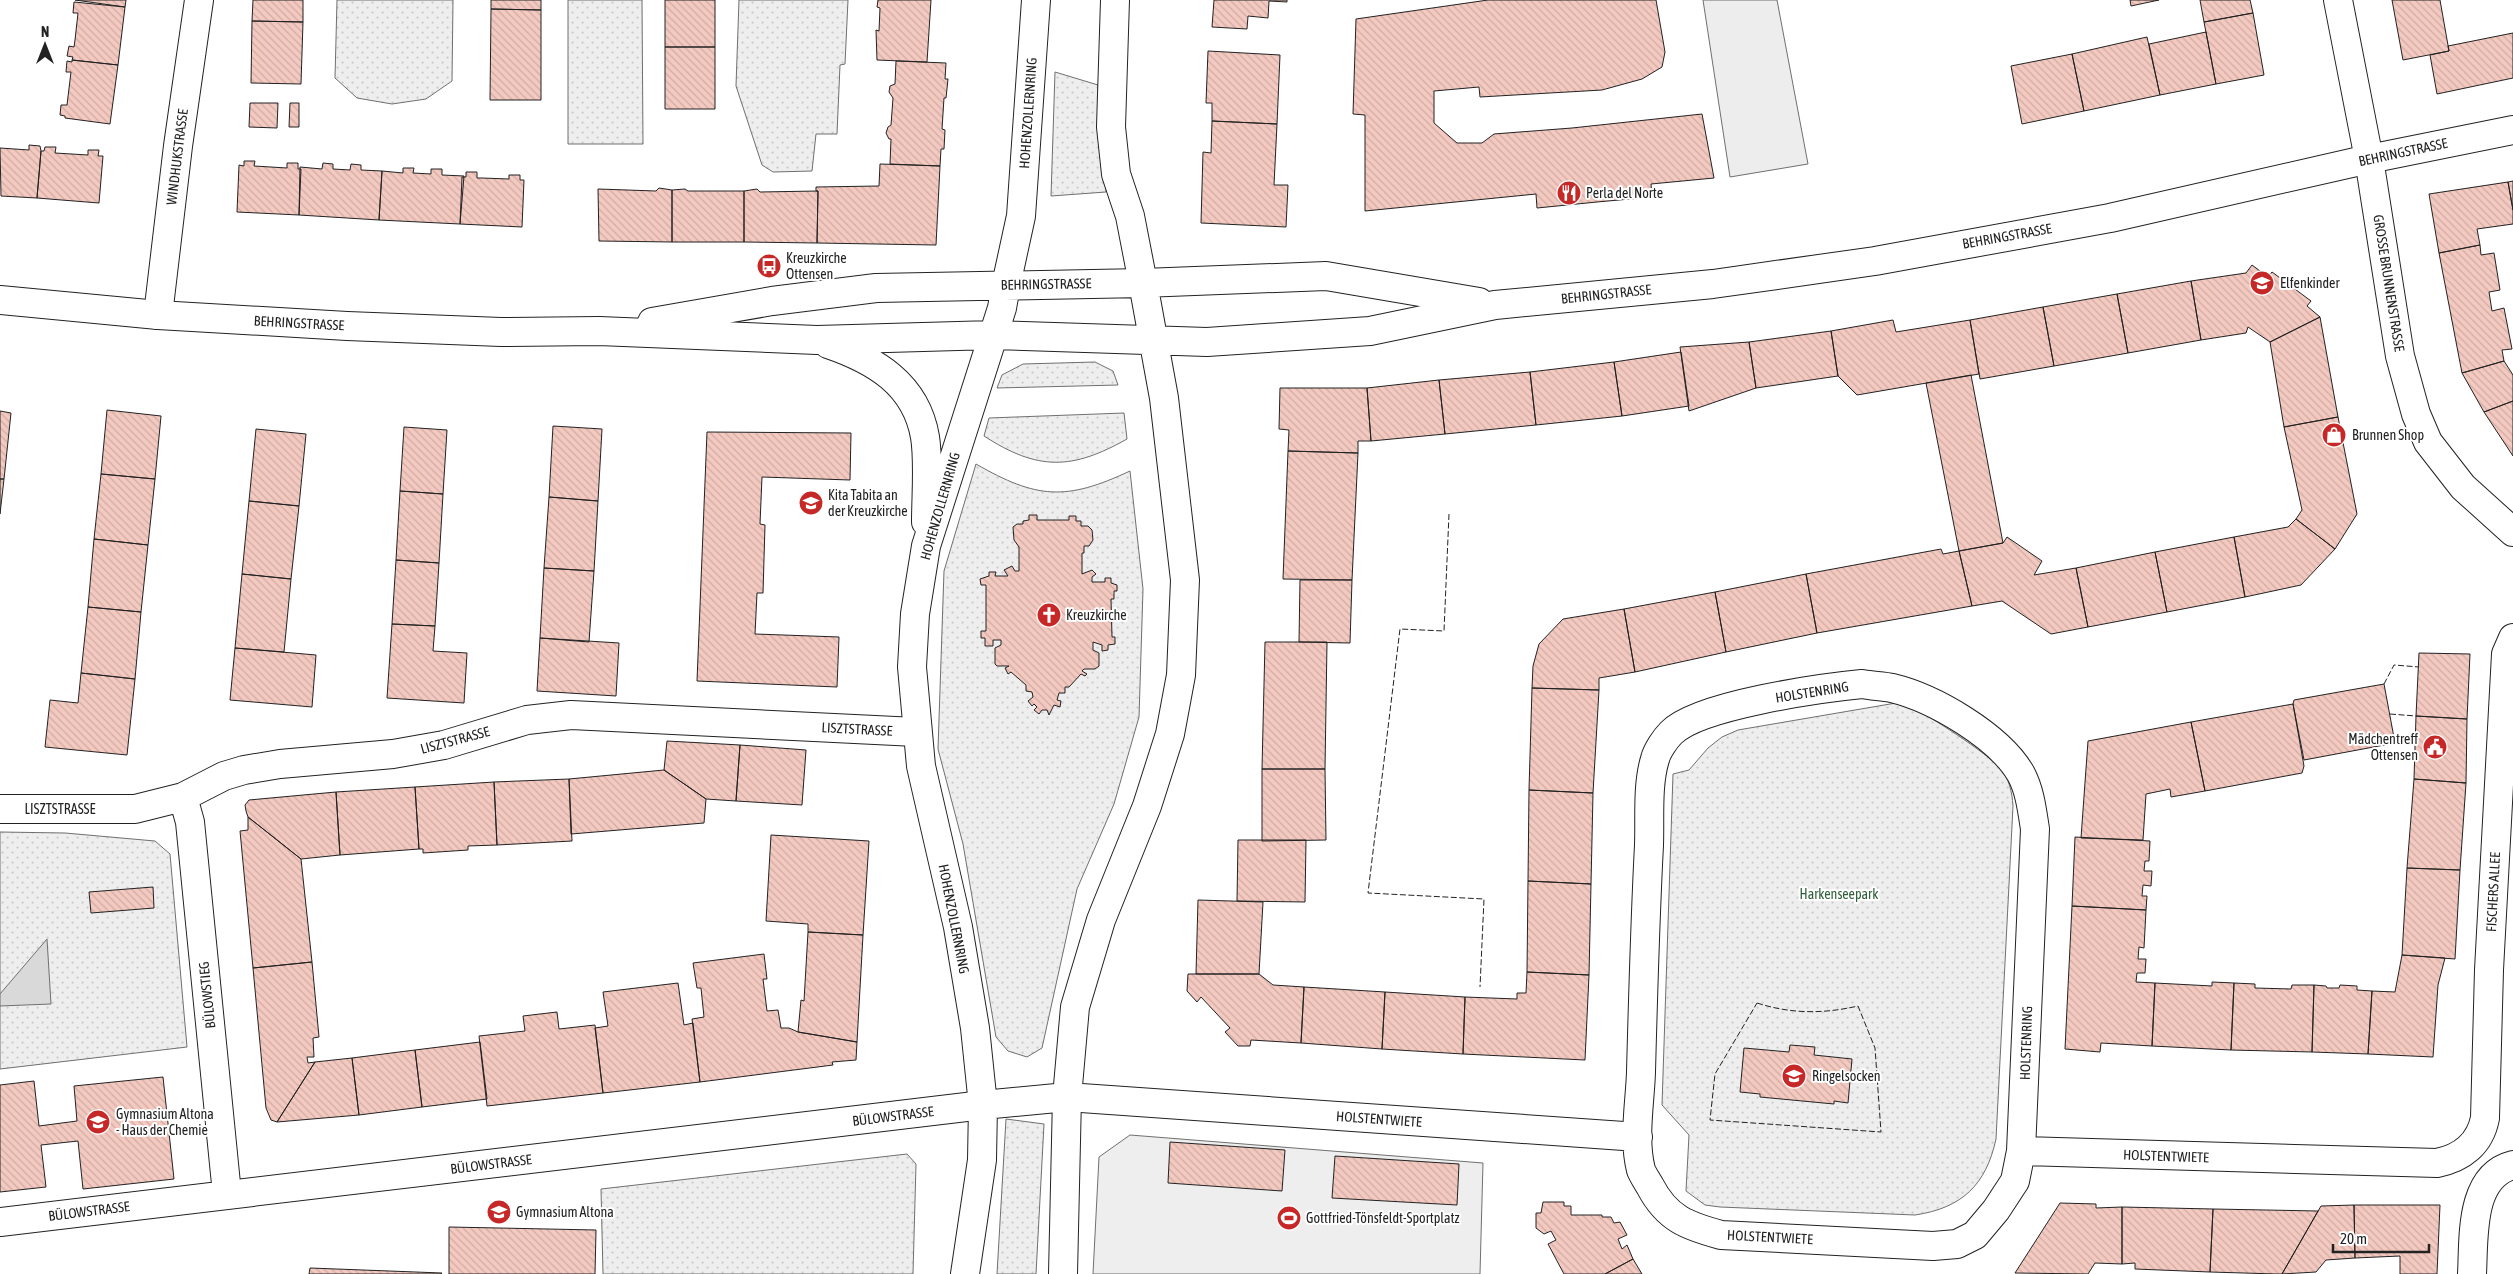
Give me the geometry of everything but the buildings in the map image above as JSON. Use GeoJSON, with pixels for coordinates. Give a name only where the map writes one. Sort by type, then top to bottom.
{"type":"FeatureCollection","features":[{"type":"Feature","properties":{"kind":"street","name":"WINDHUKSTRASSE"},"geometry":{"type":"LineString","coordinates":[[158,315],[178,146],[199,0]]}},
{"type":"Feature","properties":{"kind":"street","name":"HOHENZOLLERNRING"},"geometry":{"type":"LineString","coordinates":[[965,1274],[982,1160],[983,1105],[975,1028],[958,927],[920,766],[912,667],[915,614],[926,546],[993,335],[1021,216],[1036,0]]}},
{"type":"Feature","properties":{"kind":"street"},"geometry":{"type":"LineString","coordinates":[[1063,1274],[1067,1097],[1075,1008],[1096,935],[1118,875],[1147,806],[1170,734],[1181,675],[1184,580],[1171,452],[1154,340],[1130,216],[1116,174],[1111,127],[1115,0]]}},
{"type":"Feature","properties":{"kind":"street","name":"GROSSE BRUNNENSTRASSE"},"geometry":{"type":"LineString","coordinates":[[2338,0],[2369,159],[2400,356],[2422,429],[2463,487],[2513,532]]}},
{"type":"Feature","properties":{"kind":"street","name":"BEHRINGSTRASSE"},"geometry":{"type":"LineString","coordinates":[[0,300],[158,315],[376,327],[501,332],[599,332],[817,340],[993,335],[1207,342],[1370,331],[1495,305],[1712,284],[1833,268],[2110,218],[2369,159],[2513,130]]}},
{"type":"Feature","properties":{"kind":"street","name":"BEHRINGSTRASSE"},"geometry":{"type":"LineString","coordinates":[[599,332],[772,301],[876,288],[1143,283],[1326,276],[1495,305]]}},
{"type":"Feature","properties":{"kind":"street"},"geometry":{"type":"LineString","coordinates":[[817,340],[877,364],[902,387],[917,409],[925,438],[926,546]]}},
{"type":"Feature","properties":{"kind":"street","name":"FISCHERS ALLEE"},"geometry":{"type":"LineString","coordinates":[[2473,1144],[2483,1127],[2485,1118],[2489,970],[2506,654],[2513,638]]}},
{"type":"Feature","properties":{"kind":"street","name":"HOLSTENRING"},"geometry":{"type":"LineString","coordinates":[[1638,1138],[1651,786],[1655,758],[1670,734],[1686,720],[1772,698],[1862,684],[1891,688],[1917,696],[1960,719],[1999,748],[2020,773],[2031,797],[2035,829],[2021,1152]]}},
{"type":"Feature","properties":{"kind":"street","name":"LISZTSTRASSE"},"geometry":{"type":"LineString","coordinates":[[0,809],[135,809],[183,797],[224,776],[244,770],[280,764],[393,754],[444,745],[527,720],[571,715],[916,732]]}},
{"type":"Feature","properties":{"kind":"street","name":"BÜLOWSTIEG"},"geometry":{"type":"LineString","coordinates":[[183,797],[190,822],[227,1194]]}},
{"type":"Feature","properties":{"kind":"street"},"geometry":{"type":"LineString","coordinates":[[983,1105],[1067,1097]]}},
{"type":"Feature","properties":{"kind":"street","name":"HOLSTENTWIETE"},"geometry":{"type":"LineString","coordinates":[[1067,1097],[1638,1138],[1641,1170],[1656,1199],[1675,1219],[1698,1229],[1722,1235],[1933,1246],[1957,1244],[1975,1235],[1996,1210],[2015,1181],[2021,1152],[2437,1163],[2454,1160],[2473,1144]]}},
{"type":"Feature","properties":{"kind":"street","name":"BÜLOWSTRASSE"},"geometry":{"type":"LineString","coordinates":[[0,1222],[983,1105]]}},
{"type":"Feature","properties":{"kind":"street"},"geometry":{"type":"LineString","coordinates":[[2472,1274],[2479,1200],[2492,1179],[2506,1168]]}},
{"type":"Feature","properties":{"kind":"green space"},"geometry":{"type":"Polygon","coordinates":[[[337,0],[453,0],[452,81],[426,99],[392,104],[357,98],[335,78],[337,0]]]}},
{"type":"Feature","properties":{"kind":"green space"},"geometry":{"type":"Polygon","coordinates":[[[568,0],[642,0],[643,144],[568,144],[568,0]]]}},
{"type":"Feature","properties":{"kind":"green space"},"geometry":{"type":"Polygon","coordinates":[[[739,0],[848,0],[845,64],[840,65],[837,134],[816,134],[812,171],[773,172],[762,165],[736,86],[739,0]]]}},
{"type":"Feature","properties":{"kind":"green space"},"geometry":{"type":"Polygon","coordinates":[[[1055,72],[1098,85],[1106,192],[1051,196],[1055,72]]]}},
{"type":"Feature","properties":{"kind":"green space"},"geometry":{"type":"Polygon","coordinates":[[[1095,362],[1113,371],[1118,385],[997,388],[1002,375],[1023,364],[1095,362]]]}},
{"type":"Feature","properties":{"kind":"green space"},"geometry":{"type":"Polygon","coordinates":[[[1124,413],[1127,439],[1089,457],[1072,461],[1038,461],[1021,456],[984,436],[989,418],[1124,413]]]}},
{"type":"Feature","properties":{"kind":"green space"},"geometry":{"type":"Polygon","coordinates":[[[976,464],[1017,484],[1035,490],[1052,492],[1088,487],[1108,481],[1130,471],[1143,589],[1139,717],[1114,804],[1077,889],[1042,1048],[1027,1057],[1008,1051],[996,1037],[963,844],[938,749],[944,571],[976,464]]]}},
{"type":"Feature","properties":{"kind":"green space","name":"Harkenseepark"},"geometry":{"type":"Polygon","coordinates":[[[1896,703],[1919,711],[1983,753],[1999,767],[2008,780],[2011,790],[2013,806],[1996,1139],[1992,1155],[1978,1181],[1959,1200],[1932,1212],[1915,1215],[1705,1205],[1686,1191],[1689,1135],[1662,1105],[1673,774],[1689,770],[1708,748],[1722,737],[1738,730],[1896,703]]]}},
{"type":"Feature","properties":{"kind":"green space"},"geometry":{"type":"Polygon","coordinates":[[[0,832],[65,833],[155,841],[170,854],[187,1047],[0,1069],[0,832]]]}},
{"type":"Feature","properties":{"kind":"green space"},"geometry":{"type":"Polygon","coordinates":[[[1006,1119],[1044,1124],[1036,1274],[997,1274],[1006,1119]]]}},
{"type":"Feature","properties":{"kind":"green space","name":"Gottfried-Tönsfeldt-Sportplatz"},"geometry":{"type":"Polygon","coordinates":[[[1130,1135],[1483,1163],[1480,1274],[1093,1274],[1099,1157],[1130,1135]]]}},
{"type":"Feature","properties":{"kind":"green space"},"geometry":{"type":"Polygon","coordinates":[[[907,1154],[916,1164],[913,1274],[603,1274],[601,1189],[907,1154]]]}},
{"type":"Feature","properties":{"kind":"shaded area"},"geometry":{"type":"Polygon","coordinates":[[[1703,0],[1777,0],[1808,164],[1730,177],[1703,0]]]}},
{"type":"Feature","properties":{"kind":"shaded area"},"geometry":{"type":"Polygon","coordinates":[[[47,939],[51,1004],[0,1006],[0,994],[47,939]]]}},
{"type":"Feature","properties":{"kind":"fence"},"geometry":{"type":"LineString","coordinates":[[1449,514],[1444,631],[1400,629],[1368,893],[1484,899],[1480,987]]}},
{"type":"Feature","properties":{"kind":"fence"},"geometry":{"type":"LineString","coordinates":[[2384,684],[2394,665],[2419,667]]}},
{"type":"Feature","properties":{"kind":"fence"},"geometry":{"type":"LineString","coordinates":[[2390,714],[2416,716]]}},
{"type":"Feature","properties":{"kind":"fence"},"geometry":{"type":"LineString","coordinates":[[1757,1003],[1770,1007],[1807,1012],[1858,1006],[1875,1048],[1881,1132],[1710,1120],[1715,1074],[1757,1003]]}},
{"type":"Feature","properties":{"kind":"place","name":"Perla del Norte"},"geometry":{"type":"Point","coordinates":[1569,193]}},
{"type":"Feature","properties":{"kind":"place","name":"Kreuzkirche Ottensen"},"geometry":{"type":"Point","coordinates":[769,266]}},
{"type":"Feature","properties":{"kind":"place","name":"Elfenkinder"},"geometry":{"type":"Point","coordinates":[2262,283]}},
{"type":"Feature","properties":{"kind":"place","name":"Brunnen Shop"},"geometry":{"type":"Point","coordinates":[2334,435]}},
{"type":"Feature","properties":{"kind":"place","name":"Kita Tabita an der Kreuzkirche"},"geometry":{"type":"Point","coordinates":[811,503]}},
{"type":"Feature","properties":{"kind":"place","name":"Kreuzkirche"},"geometry":{"type":"Point","coordinates":[1049,615]}},
{"type":"Feature","properties":{"kind":"place","name":"Mädchentreff Ottensen"},"geometry":{"type":"Point","coordinates":[2435,747]}},
{"type":"Feature","properties":{"kind":"place","name":"Ringelsocken"},"geometry":{"type":"Point","coordinates":[1794,1076]}},
{"type":"Feature","properties":{"kind":"place","name":"Gymnasium Altona - Haus der Chemie"},"geometry":{"type":"Point","coordinates":[98,1122]}},
{"type":"Feature","properties":{"kind":"place","name":"Gymnasium Altona"},"geometry":{"type":"Point","coordinates":[499,1212]}},
{"type":"Feature","properties":{"kind":"place","name":"Gottfried-Tönsfeldt-Sportplatz"},"geometry":{"type":"Point","coordinates":[1289,1218]}}]}
